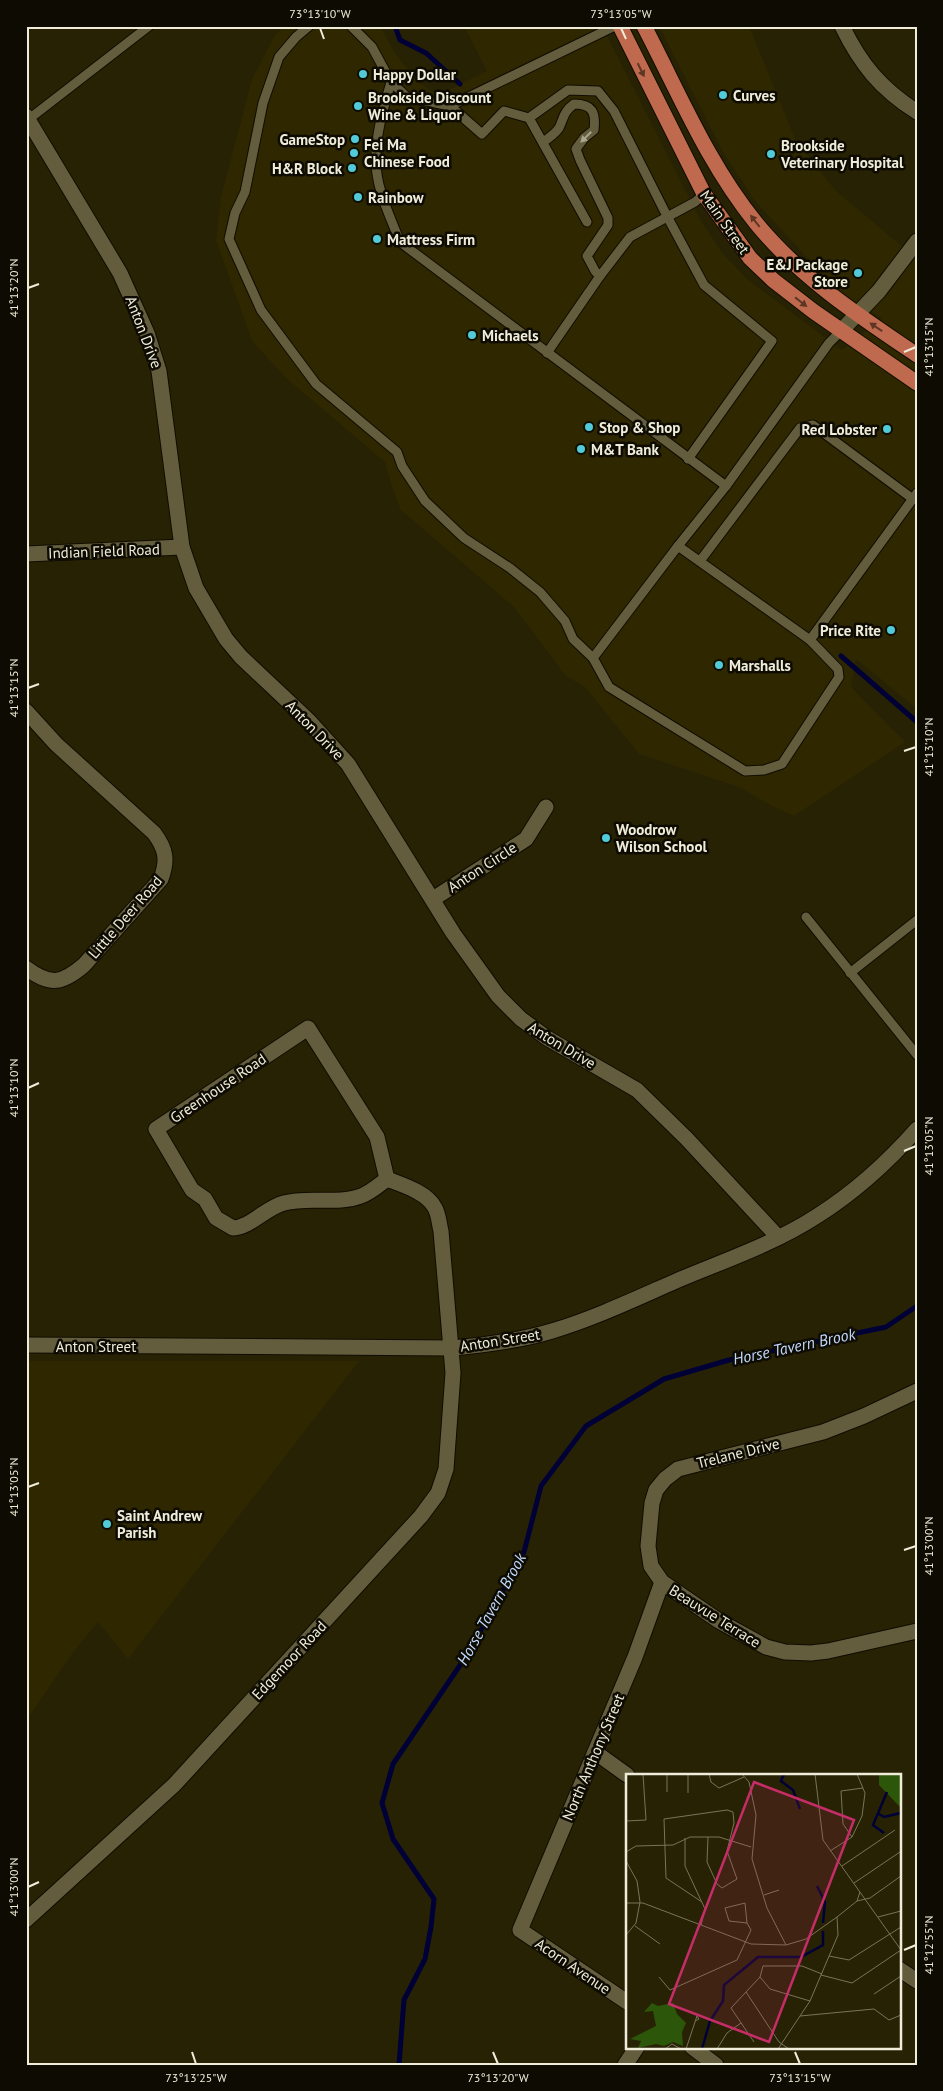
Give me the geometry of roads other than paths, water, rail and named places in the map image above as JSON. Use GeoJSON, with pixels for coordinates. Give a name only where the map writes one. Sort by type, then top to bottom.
{"type":"FeatureCollection","features":[{"type":"Feature","properties":{"kind":"main road","name":"Main Street"},"geometry":{"type":"LineString","coordinates":[[620,26],[704,194],[750,258],[773,280],[917,383]]}},
{"type":"Feature","properties":{"kind":"main road","name":"Main Street"},"geometry":{"type":"LineString","coordinates":[[644,26],[703,143],[723,177],[756,224],[784,254],[815,282],[857,315],[917,355]]}},
{"type":"Feature","properties":{"kind":"main road"},"geometry":{"type":"LineString","coordinates":[[704,194],[723,177]]}},
{"type":"Feature","properties":{"kind":"street"},"geometry":{"type":"LineString","coordinates":[[842,26],[868,71],[879,84],[917,112]]}},
{"type":"Feature","properties":{"kind":"street","name":"Anton Drive"},"geometry":{"type":"LineString","coordinates":[[28,118],[120,273],[150,342],[159,370],[182,547],[196,588],[226,639],[242,657],[309,721],[348,764],[474,965],[498,996],[521,1019],[548,1038],[637,1090],[687,1139],[778,1237]]}},
{"type":"Feature","properties":{"kind":"street"},"geometry":{"type":"LineString","coordinates":[[841,330],[880,292],[917,241]]}},
{"type":"Feature","properties":{"kind":"street","name":"Indian Field Road"},"geometry":{"type":"LineString","coordinates":[[26,554],[182,547]]}},
{"type":"Feature","properties":{"kind":"street","name":"Little Deer Road"},"geometry":{"type":"LineString","coordinates":[[26,711],[56,744],[154,833],[162,844],[166,855],[166,867],[161,879],[84,965],[70,977],[56,982],[26,968]]}},
{"type":"Feature","properties":{"kind":"street","name":"Anton Circle"},"geometry":{"type":"LineString","coordinates":[[432,899],[526,839],[546,808]]}},
{"type":"Feature","properties":{"kind":"street","name":"Greenhouse Road"},"geometry":{"type":"LineString","coordinates":[[308,1028],[377,1137],[386,1179],[362,1196],[350,1199],[296,1200],[283,1203],[262,1213],[248,1224],[233,1228],[216,1218],[205,1199],[192,1190],[156,1129],[308,1028]]}},
{"type":"Feature","properties":{"kind":"street","name":"Anton Street"},"geometry":{"type":"LineString","coordinates":[[26,1345],[452,1348],[488,1345],[520,1339],[585,1320],[778,1237],[816,1218],[847,1196],[887,1162],[917,1129]]}},
{"type":"Feature","properties":{"kind":"street"},"geometry":{"type":"LineString","coordinates":[[386,1179],[428,1199],[436,1209],[441,1231],[447,1321],[452,1348]]}},
{"type":"Feature","properties":{"kind":"street","name":"Edgemoor Road"},"geometry":{"type":"LineString","coordinates":[[26,1920],[174,1785],[421,1516],[438,1493],[446,1469],[453,1373],[452,1348]]}},
{"type":"Feature","properties":{"kind":"street","name":"Trelane Drive"},"geometry":{"type":"LineString","coordinates":[[662,1582],[652,1566],[648,1546],[652,1503],[656,1490],[671,1474],[678,1469],[694,1464],[823,1432],[864,1416],[917,1391]]}},
{"type":"Feature","properties":{"kind":"street","name":"Beauvue Terrace"},"geometry":{"type":"LineString","coordinates":[[662,1582],[739,1633],[766,1647],[785,1652],[812,1653],[917,1631]]}},
{"type":"Feature","properties":{"kind":"street","name":"North Anthony Street"},"geometry":{"type":"LineString","coordinates":[[520,1930],[635,1657],[662,1582]]}},
{"type":"Feature","properties":{"kind":"street"},"geometry":{"type":"LineString","coordinates":[[595,1752],[626,1774]]}},
{"type":"Feature","properties":{"kind":"street","name":"Acorn Avenue"},"geometry":{"type":"LineString","coordinates":[[520,1930],[626,2001]]}},
{"type":"Feature","properties":{"kind":"street"},"geometry":{"type":"LineString","coordinates":[[900,1970],[917,1981]]}},
{"type":"Feature","properties":{"kind":"street"},"geometry":{"type":"LineString","coordinates":[[625,2065],[636,2048]]}},
{"type":"Feature","properties":{"kind":"street"},"geometry":{"type":"LineString","coordinates":[[693,2048],[716,2065]]}},
{"type":"Feature","properties":{"kind":"lane"},"geometry":{"type":"LineString","coordinates":[[28,118],[149,26]]}},
{"type":"Feature","properties":{"kind":"lane"},"geometry":{"type":"LineString","coordinates":[[309,26],[296,37],[279,57],[263,103],[245,192],[235,213],[230,239],[261,310],[316,384],[361,424],[397,452],[402,466],[425,501],[464,538],[510,568],[540,592],[564,622],[573,639],[593,658],[609,686],[745,771],[764,770],[782,764],[839,677],[838,668],[810,640],[678,546]]}},
{"type":"Feature","properties":{"kind":"lane"},"geometry":{"type":"LineString","coordinates":[[351,26],[372,47],[390,82],[408,97],[450,106],[482,134],[504,111],[529,118],[587,222]]}},
{"type":"Feature","properties":{"kind":"lane"},"geometry":{"type":"LineString","coordinates":[[450,106],[615,26]]}},
{"type":"Feature","properties":{"kind":"lane"},"geometry":{"type":"LineString","coordinates":[[390,82],[380,123],[376,158],[382,195],[400,242],[547,354],[726,486]]}},
{"type":"Feature","properties":{"kind":"lane"},"geometry":{"type":"LineString","coordinates":[[529,118],[568,90],[598,91],[617,117],[704,285],[772,341],[688,459]]}},
{"type":"Feature","properties":{"kind":"lane"},"geometry":{"type":"LineString","coordinates":[[543,142],[559,128],[562,116],[574,104],[584,104],[592,109],[595,118],[594,130],[584,138],[576,149],[608,218],[608,225],[587,256],[600,276]]}},
{"type":"Feature","properties":{"kind":"lane"},"geometry":{"type":"LineString","coordinates":[[547,354],[600,276],[630,238],[695,202],[704,194]]}},
{"type":"Feature","properties":{"kind":"lane"},"geometry":{"type":"LineString","coordinates":[[593,658],[726,486],[828,343],[841,330]]}},
{"type":"Feature","properties":{"kind":"lane"},"geometry":{"type":"LineString","coordinates":[[700,562],[800,428],[813,425],[915,496],[810,640]]}},
{"type":"Feature","properties":{"kind":"lane"},"geometry":{"type":"LineString","coordinates":[[806,917],[917,1055]]}},
{"type":"Feature","properties":{"kind":"lane"},"geometry":{"type":"LineString","coordinates":[[850,973],[917,920]]}},
{"type":"Feature","properties":{"kind":"waterway","name":"Horse Tavern Brook"},"geometry":{"type":"LineString","coordinates":[[395,26],[400,40],[426,53],[460,84]]}},
{"type":"Feature","properties":{"kind":"waterway","name":"Horse Tavern Brook"},"geometry":{"type":"LineString","coordinates":[[841,656],[917,722]]}},
{"type":"Feature","properties":{"kind":"waterway","name":"Horse Tavern Brook"},"geometry":{"type":"LineString","coordinates":[[399,2065],[404,2000],[425,1959],[434,1899],[393,1839],[382,1803],[393,1764],[469,1652],[524,1552],[541,1486],[586,1426],[664,1379],[729,1360],[886,1327],[917,1306]]}},
{"type":"Feature","properties":{"kind":"place","name":"Happy Dollar"},"geometry":{"type":"Point","coordinates":[363,74]}},
{"type":"Feature","properties":{"kind":"place","name":"Curves"},"geometry":{"type":"Point","coordinates":[723,95]}},
{"type":"Feature","properties":{"kind":"place","name":"Brookside Discount Wine & Liquor"},"geometry":{"type":"Point","coordinates":[358,106]}},
{"type":"Feature","properties":{"kind":"place","name":"GameStop"},"geometry":{"type":"Point","coordinates":[355,139]}},
{"type":"Feature","properties":{"kind":"place","name":"Fei Ma Chinese Food"},"geometry":{"type":"Point","coordinates":[354,153]}},
{"type":"Feature","properties":{"kind":"place","name":"Brookside Veterinary Hospital"},"geometry":{"type":"Point","coordinates":[771,154]}},
{"type":"Feature","properties":{"kind":"place","name":"H&R Block"},"geometry":{"type":"Point","coordinates":[352,168]}},
{"type":"Feature","properties":{"kind":"place","name":"Rainbow"},"geometry":{"type":"Point","coordinates":[358,197]}},
{"type":"Feature","properties":{"kind":"place","name":"Mattress Firm"},"geometry":{"type":"Point","coordinates":[377,239]}},
{"type":"Feature","properties":{"kind":"place","name":"E&J Package Store"},"geometry":{"type":"Point","coordinates":[858,273]}},
{"type":"Feature","properties":{"kind":"place","name":"Michaels"},"geometry":{"type":"Point","coordinates":[472,335]}},
{"type":"Feature","properties":{"kind":"place","name":"Stop & Shop"},"geometry":{"type":"Point","coordinates":[589,427]}},
{"type":"Feature","properties":{"kind":"place","name":"Red Lobster"},"geometry":{"type":"Point","coordinates":[887,429]}},
{"type":"Feature","properties":{"kind":"place","name":"M&T Bank"},"geometry":{"type":"Point","coordinates":[581,449]}},
{"type":"Feature","properties":{"kind":"place","name":"Price Rite"},"geometry":{"type":"Point","coordinates":[891,630]}},
{"type":"Feature","properties":{"kind":"place","name":"Marshalls"},"geometry":{"type":"Point","coordinates":[719,665]}},
{"type":"Feature","properties":{"kind":"place","name":"Woodrow Wilson School"},"geometry":{"type":"Point","coordinates":[606,838]}},
{"type":"Feature","properties":{"kind":"place","name":"Saint Andrew Parish"},"geometry":{"type":"Point","coordinates":[107,1524]}}]}
